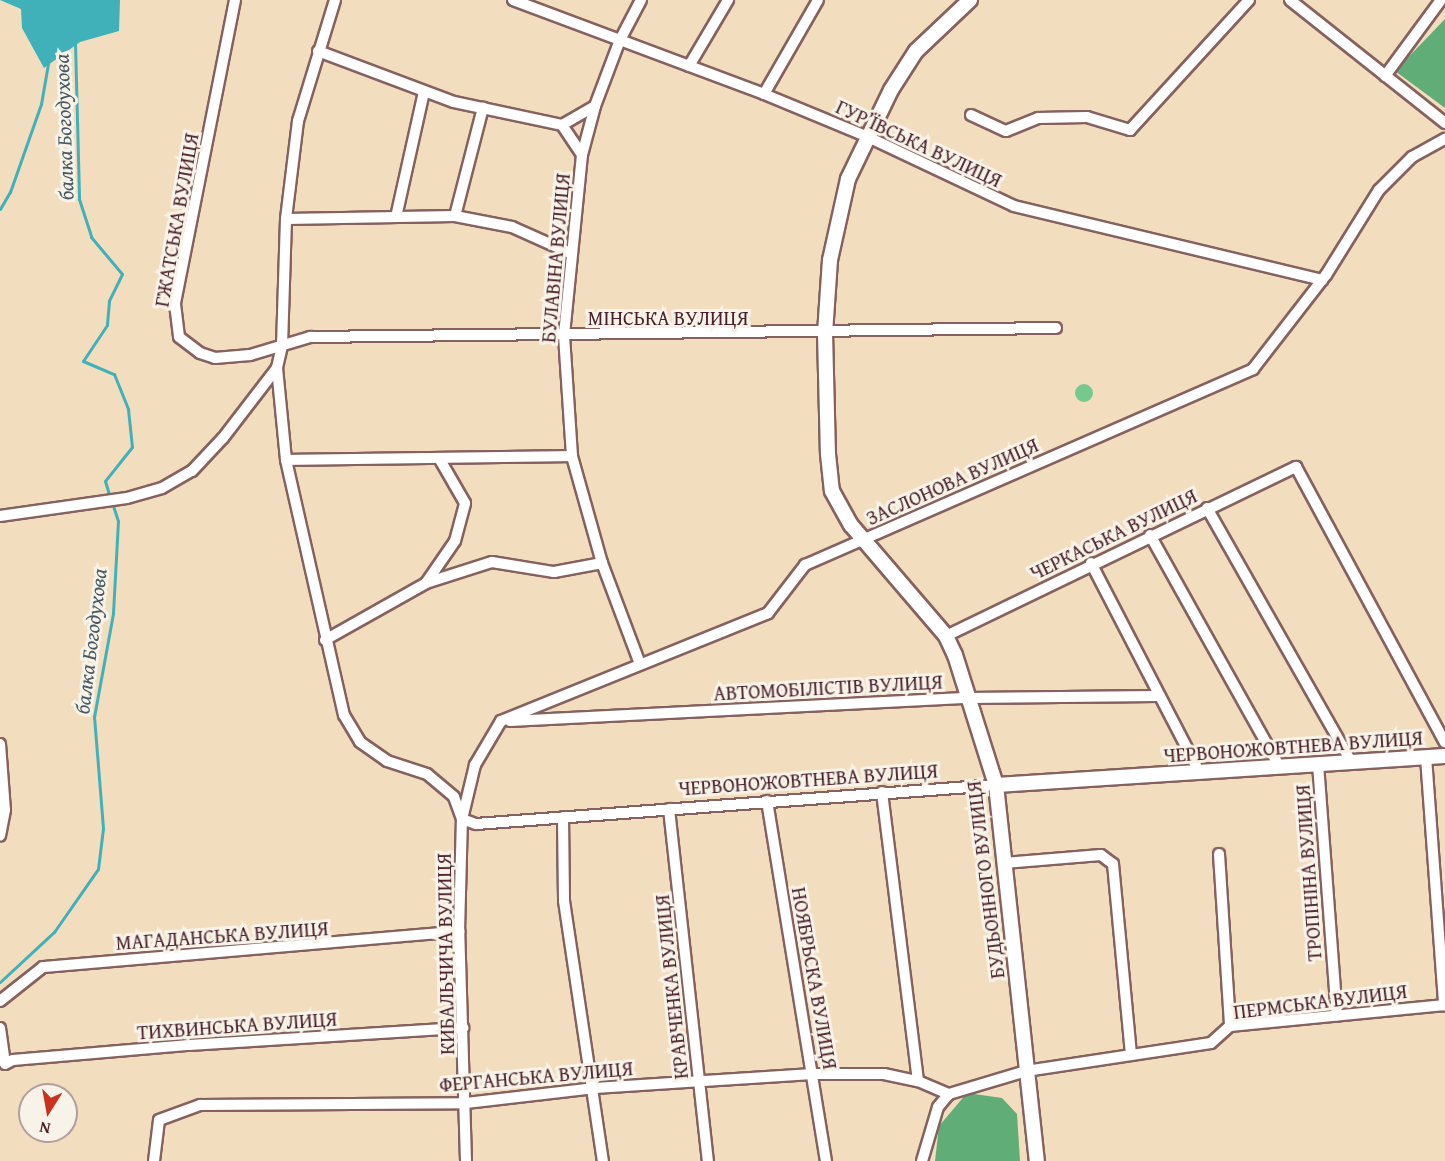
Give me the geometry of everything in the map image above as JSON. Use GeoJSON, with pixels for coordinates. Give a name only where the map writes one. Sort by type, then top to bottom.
{"type":"FeatureCollection","features":[{"type":"Feature","properties":{"kind":"main road","name":"БУДЬОННОГО ВУЛИЦЯ"},"geometry":{"type":"LineString","coordinates":[[970,0],[916,51],[868,137],[848,179],[837,217],[825,333],[832,491],[864,541],[946,636],[996,785],[1037,1161]]}},
{"type":"Feature","properties":{"kind":"main road","name":"ЧЕРВОНОЖОВТНЕВА ВУЛИЦЯ"},"geometry":{"type":"LineString","coordinates":[[996,785],[1445,756]]}},
{"type":"Feature","properties":{"kind":"street","name":"ГЖАТСЬКА ВУЛИЦЯ"},"geometry":{"type":"LineString","coordinates":[[235,0],[175,304],[176,326],[179,338],[188,347],[215,358],[271,351],[282,346]]}},
{"type":"Feature","properties":{"kind":"street"},"geometry":{"type":"LineString","coordinates":[[335,0],[298,121],[285,219],[282,346],[277,368],[286,460],[325,640],[344,714],[360,742],[387,761],[427,774],[454,796],[462,819]]}},
{"type":"Feature","properties":{"kind":"street","name":"ГУР’ЇВСЬКА ВУЛИЦЯ"},"geometry":{"type":"LineString","coordinates":[[513,0],[764,94],[868,137],[951,180],[1014,206],[1322,280]]}},
{"type":"Feature","properties":{"kind":"street","name":"БУЛАВІНА ВУЛИЦЯ"},"geometry":{"type":"LineString","coordinates":[[639,664],[602,563],[572,456],[564,335],[570,253],[582,155],[595,106],[620,40],[640,0]]}},
{"type":"Feature","properties":{"kind":"street"},"geometry":{"type":"LineString","coordinates":[[689,66],[728,0]]}},
{"type":"Feature","properties":{"kind":"street"},"geometry":{"type":"LineString","coordinates":[[764,94],[818,0]]}},
{"type":"Feature","properties":{"kind":"street"},"geometry":{"type":"LineString","coordinates":[[971,115],[1006,131],[1038,118],[1087,117],[1130,130],[1249,0]]}},
{"type":"Feature","properties":{"kind":"street"},"geometry":{"type":"LineString","coordinates":[[1290,0],[1445,123]]}},
{"type":"Feature","properties":{"kind":"street"},"geometry":{"type":"LineString","coordinates":[[1385,76],[1441,0]]}},
{"type":"Feature","properties":{"kind":"street"},"geometry":{"type":"LineString","coordinates":[[318,51],[424,92],[483,108],[562,125],[595,106]]}},
{"type":"Feature","properties":{"kind":"street"},"geometry":{"type":"LineString","coordinates":[[396,217],[424,92]]}},
{"type":"Feature","properties":{"kind":"street"},"geometry":{"type":"LineString","coordinates":[[455,216],[483,108]]}},
{"type":"Feature","properties":{"kind":"street"},"geometry":{"type":"LineString","coordinates":[[562,125],[582,155]]}},
{"type":"Feature","properties":{"kind":"street","name":"ЗАСЛОНОВА ВУЛИЦЯ"},"geometry":{"type":"LineString","coordinates":[[501,721],[768,613],[806,565],[1253,369],[1322,280],[1379,190],[1412,157],[1445,139]]}},
{"type":"Feature","properties":{"kind":"street"},"geometry":{"type":"LineString","coordinates":[[285,219],[455,216],[512,227],[570,253]]}},
{"type":"Feature","properties":{"kind":"street","name":"МІНСЬКА ВУЛИЦЯ"},"geometry":{"type":"LineString","coordinates":[[282,346],[310,337],[825,333],[1056,328]]}},
{"type":"Feature","properties":{"kind":"street"},"geometry":{"type":"LineString","coordinates":[[0,516],[127,498],[162,488],[192,471],[223,438],[277,368]]}},
{"type":"Feature","properties":{"kind":"street"},"geometry":{"type":"LineString","coordinates":[[286,460],[572,456]]}},
{"type":"Feature","properties":{"kind":"street"},"geometry":{"type":"LineString","coordinates":[[426,584],[455,541],[465,503],[439,458]]}},
{"type":"Feature","properties":{"kind":"street","name":"ЧЕРКАСЬКА ВУЛИЦЯ"},"geometry":{"type":"LineString","coordinates":[[946,636],[1091,563],[1296,467],[1445,742]]}},
{"type":"Feature","properties":{"kind":"street"},"geometry":{"type":"LineString","coordinates":[[1207,508],[1351,762]]}},
{"type":"Feature","properties":{"kind":"street"},"geometry":{"type":"LineString","coordinates":[[1150,535],[1280,766]]}},
{"type":"Feature","properties":{"kind":"street"},"geometry":{"type":"LineString","coordinates":[[325,640],[426,584],[492,562],[554,572],[602,563]]}},
{"type":"Feature","properties":{"kind":"street"},"geometry":{"type":"LineString","coordinates":[[1091,563],[1157,696],[1199,771]]}},
{"type":"Feature","properties":{"kind":"street","name":"АВТОМОБІЛІСТІВ ВУЛИЦЯ"},"geometry":{"type":"LineString","coordinates":[[501,721],[968,698],[1157,696]]}},
{"type":"Feature","properties":{"kind":"street"},"geometry":{"type":"LineString","coordinates":[[462,819],[475,765],[501,721]]}},
{"type":"Feature","properties":{"kind":"street"},"geometry":{"type":"LineString","coordinates":[[0,744],[2,810],[0,836]]}},
{"type":"Feature","properties":{"kind":"street"},"geometry":{"type":"LineString","coordinates":[[1426,758],[1444,1005]]}},
{"type":"Feature","properties":{"kind":"street","name":"ТРОПІНІНА ВУЛИЦЯ"},"geometry":{"type":"LineString","coordinates":[[1318,764],[1337,1015]]}},
{"type":"Feature","properties":{"kind":"street","name":"ЧЕРВОНОЖОВТНЕВА ВУЛИЦЯ"},"geometry":{"type":"LineString","coordinates":[[462,819],[476,824],[996,785]]}},
{"type":"Feature","properties":{"kind":"street"},"geometry":{"type":"LineString","coordinates":[[882,792],[918,1081]]}},
{"type":"Feature","properties":{"kind":"street","name":"НОЯБРЬСКА ВУЛИЦЯ"},"geometry":{"type":"LineString","coordinates":[[767,801],[826,1161]]}},
{"type":"Feature","properties":{"kind":"street","name":"КРАВЧЕНКА ВУЛИЦЯ"},"geometry":{"type":"LineString","coordinates":[[669,809],[708,1161]]}},
{"type":"Feature","properties":{"kind":"street"},"geometry":{"type":"LineString","coordinates":[[563,817],[564,901],[595,1088],[603,1161]]}},
{"type":"Feature","properties":{"kind":"street","name":"КИБАЛЬЧИЧА ВУЛИЦЯ"},"geometry":{"type":"LineString","coordinates":[[462,819],[459,931],[466,1161]]}},
{"type":"Feature","properties":{"kind":"street"},"geometry":{"type":"LineString","coordinates":[[1004,862],[1101,855],[1113,864],[1131,1053]]}},
{"type":"Feature","properties":{"kind":"street"},"geometry":{"type":"LineString","coordinates":[[1219,855],[1230,1026]]}},
{"type":"Feature","properties":{"kind":"street","name":"МАГАДАНСЬКА ВУЛИЦЯ"},"geometry":{"type":"LineString","coordinates":[[0,1001],[43,967],[459,931]]}},
{"type":"Feature","properties":{"kind":"street","name":"ПЕРМСЬКА ВУЛИЦЯ"},"geometry":{"type":"LineString","coordinates":[[1026,1071],[1131,1053],[1211,1043],[1230,1026],[1444,1005]]}},
{"type":"Feature","properties":{"kind":"street","name":"ТИХВИНСЬКА ВУЛИЦЯ"},"geometry":{"type":"LineString","coordinates":[[0,1028],[5,1064],[13,1060],[463,1028]]}},
{"type":"Feature","properties":{"kind":"street"},"geometry":{"type":"LineString","coordinates":[[922,1161],[938,1107],[949,1094],[1026,1071]]}},
{"type":"Feature","properties":{"kind":"street","name":"ФЕРГАНСЬКА ВУЛИЦЯ"},"geometry":{"type":"LineString","coordinates":[[154,1161],[159,1120],[200,1105],[466,1102],[595,1088],[813,1074],[884,1074],[918,1081],[949,1094]]}},
{"type":"Feature","properties":{"kind":"green space"},"geometry":{"type":"Polygon","coordinates":[[[1445,19],[1445,108],[1395,71],[1445,19]]]}},
{"type":"Feature","properties":{"kind":"green space"},"geometry":{"type":"Polygon","coordinates":[[[1084,384],[1090,387],[1093,393],[1090,399],[1084,402],[1078,399],[1075,393],[1078,387],[1084,384]]]}},
{"type":"Feature","properties":{"kind":"green space"},"geometry":{"type":"Polygon","coordinates":[[[967,1093],[1002,1098],[1017,1114],[1020,1161],[935,1161],[939,1126],[967,1093]]]}},
{"type":"Feature","properties":{"kind":"water"},"geometry":{"type":"Polygon","coordinates":[[[0,0],[120,0],[119,31],[80,42],[44,68],[22,28],[21,9],[0,0]]]}},
{"type":"Feature","properties":{"kind":"waterway","name":"балка Богодухова"},"geometry":{"type":"LineString","coordinates":[[75,43],[79,199],[91,237],[122,274],[109,301],[107,325],[83,361],[114,374],[128,409],[132,447],[105,481],[110,497]]}},
{"type":"Feature","properties":{"kind":"waterway"},"geometry":{"type":"LineString","coordinates":[[0,209],[10,192],[41,104],[48,64]]}},
{"type":"Feature","properties":{"kind":"waterway","name":"балка Богодухова"},"geometry":{"type":"LineString","coordinates":[[0,982],[54,932],[98,869],[103,828],[94,717],[113,613],[118,521],[112,503]]}}]}
